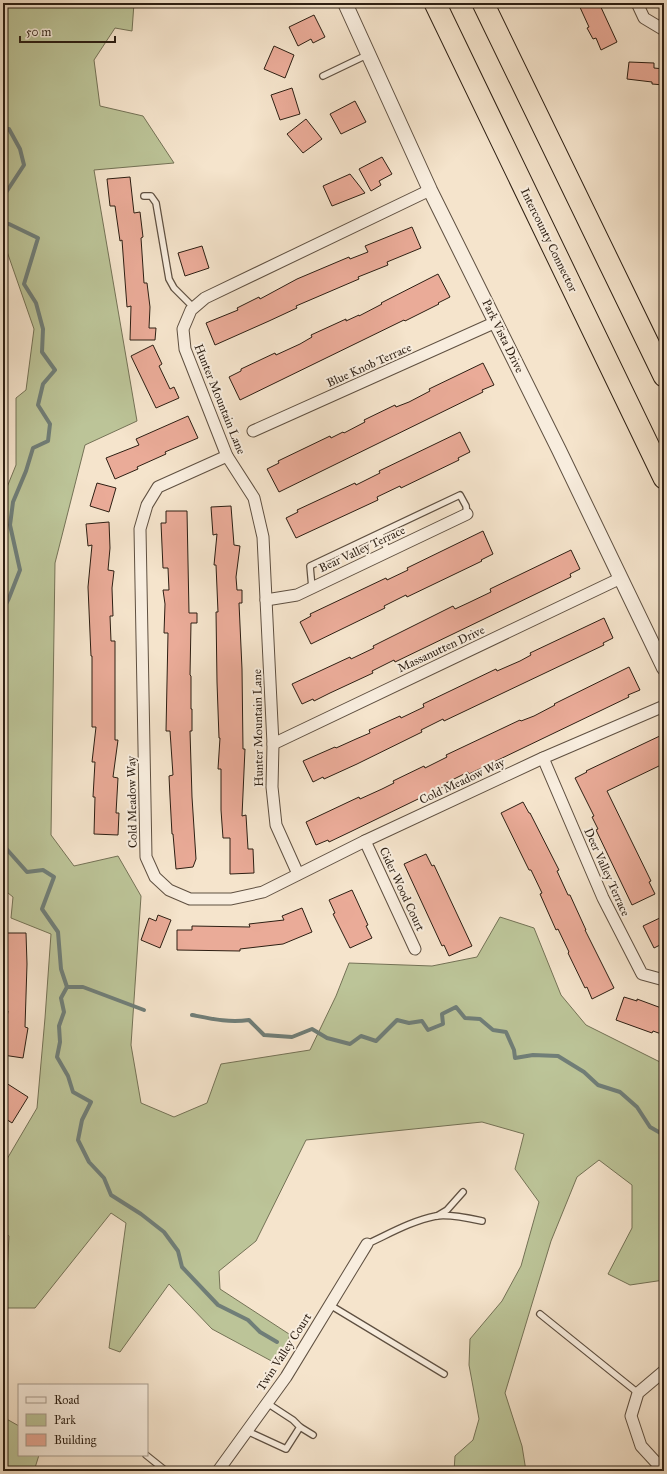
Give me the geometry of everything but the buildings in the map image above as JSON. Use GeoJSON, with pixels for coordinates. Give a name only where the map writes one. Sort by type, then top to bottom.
{"type":"FeatureCollection","features":[{"type":"Feature","properties":{"kind":"highway","name":"Intercounty Connector"},"geometry":{"type":"LineString","coordinates":[[435,3],[664,478]]}},
{"type":"Feature","properties":{"kind":"highway"},"geometry":{"type":"LineString","coordinates":[[483,3],[664,376]]}},
{"type":"Feature","properties":{"kind":"street","name":"Park Vista Drive"},"geometry":{"type":"LineString","coordinates":[[345,3],[430,190],[496,322],[664,668]]}},
{"type":"Feature","properties":{"kind":"street"},"geometry":{"type":"LineString","coordinates":[[637,3],[644,18],[664,30]]}},
{"type":"Feature","properties":{"kind":"street"},"geometry":{"type":"LineString","coordinates":[[193,307],[205,298],[430,190]]}},
{"type":"Feature","properties":{"kind":"street","name":"Hunter Mountain Lane"},"geometry":{"type":"LineString","coordinates":[[193,307],[190,310],[183,329],[185,349],[227,456],[254,498],[263,537],[273,744],[272,787],[276,825],[298,874]]}},
{"type":"Feature","properties":{"kind":"street","name":"Blue Knob Terrace"},"geometry":{"type":"LineString","coordinates":[[253,431],[496,322]]}},
{"type":"Feature","properties":{"kind":"street","name":"Cold Meadow Way"},"geometry":{"type":"LineString","coordinates":[[227,456],[158,487],[147,505],[140,529],[146,857],[155,877],[169,890],[190,899],[231,899],[263,892],[365,840],[543,758],[664,706]]}},
{"type":"Feature","properties":{"kind":"street","name":"Bear Valley Terrace"},"geometry":{"type":"LineString","coordinates":[[266,600],[297,595],[467,514]]}},
{"type":"Feature","properties":{"kind":"street","name":"Massanutten Drive"},"geometry":{"type":"LineString","coordinates":[[273,744],[621,578]]}},
{"type":"Feature","properties":{"kind":"street","name":"Deer Valley Terrace"},"geometry":{"type":"LineString","coordinates":[[543,758],[603,898],[642,974],[659,978]]}},
{"type":"Feature","properties":{"kind":"street","name":"Cider Wood Court"},"geometry":{"type":"LineString","coordinates":[[365,840],[415,949]]}},
{"type":"Feature","properties":{"kind":"street","name":"Twin Valley Court"},"geometry":{"type":"LineString","coordinates":[[218,1471],[286,1377],[367,1244]]}},
{"type":"Feature","properties":{"kind":"street"},"geometry":{"type":"LineString","coordinates":[[664,1371],[638,1393],[631,1416],[641,1446],[664,1471]]}},
{"type":"Feature","properties":{"kind":"lane"},"geometry":{"type":"LineString","coordinates":[[323,76],[369,54]]}},
{"type":"Feature","properties":{"kind":"lane"},"geometry":{"type":"LineString","coordinates":[[144,196],[151,196],[156,203],[169,279],[174,288],[193,307]]}},
{"type":"Feature","properties":{"kind":"lane"},"geometry":{"type":"LineString","coordinates":[[312,588],[310,566],[460,495],[466,506],[467,514]]}},
{"type":"Feature","properties":{"kind":"lane"},"geometry":{"type":"LineString","coordinates":[[380,534],[388,551]]}},
{"type":"Feature","properties":{"kind":"lane"},"geometry":{"type":"LineString","coordinates":[[659,978],[664,972]]}},
{"type":"Feature","properties":{"kind":"lane"},"geometry":{"type":"LineString","coordinates":[[437,1216],[447,1210],[463,1192]]}},
{"type":"Feature","properties":{"kind":"lane"},"geometry":{"type":"LineString","coordinates":[[367,1244],[415,1222],[437,1216],[454,1216],[482,1221]]}},
{"type":"Feature","properties":{"kind":"lane"},"geometry":{"type":"LineString","coordinates":[[330,1305],[444,1374]]}},
{"type":"Feature","properties":{"kind":"lane"},"geometry":{"type":"LineString","coordinates":[[540,1314],[638,1393]]}},
{"type":"Feature","properties":{"kind":"lane"},"geometry":{"type":"LineString","coordinates":[[267,1403],[293,1420],[300,1427],[314,1435]]}},
{"type":"Feature","properties":{"kind":"lane"},"geometry":{"type":"LineString","coordinates":[[247,1431],[286,1449],[300,1427]]}},
{"type":"Feature","properties":{"kind":"lane"},"geometry":{"type":"LineString","coordinates":[[147,1456],[166,1471]]}},
{"type":"Feature","properties":{"kind":"green space"},"geometry":{"type":"Polygon","coordinates":[[[3,3],[134,3],[132,31],[115,28],[94,60],[100,106],[143,116],[174,163],[94,170],[137,421],[85,445],[55,563],[51,835],[74,866],[118,856],[141,896],[131,1045],[141,1103],[174,1117],[207,1103],[221,1064],[310,1050],[336,996],[349,963],[432,966],[477,957],[500,917],[534,928],[561,995],[586,1025],[664,1064],[664,1280],[630,1285],[608,1274],[632,1228],[632,1185],[599,1160],[577,1177],[551,1241],[505,1393],[522,1446],[526,1471],[454,1471],[455,1456],[473,1440],[479,1419],[469,1365],[470,1339],[502,1301],[521,1266],[539,1202],[515,1169],[524,1134],[482,1122],[306,1140],[256,1241],[219,1271],[220,1289],[289,1334],[289,1351],[277,1364],[212,1329],[169,1284],[120,1352],[109,1348],[126,1223],[111,1213],[35,1308],[5,1308],[9,1236],[3,1232],[3,1161],[7,1159],[37,1108],[51,934],[11,918],[13,897],[3,889],[3,497],[16,465],[16,398],[26,390],[34,329],[3,240],[3,3]]]}},
{"type":"Feature","properties":{"kind":"green space"},"geometry":{"type":"Polygon","coordinates":[[[3,1417],[18,1425],[18,1456],[39,1456],[34,1471],[3,1471],[3,1417]]]}},
{"type":"Feature","properties":{"kind":"waterway"},"geometry":{"type":"LineString","coordinates":[[3,131],[9,129],[20,149],[24,165],[3,197]]}},
{"type":"Feature","properties":{"kind":"waterway"},"geometry":{"type":"LineString","coordinates":[[3,224],[9,224],[38,238],[24,284],[36,303],[43,329],[42,352],[55,370],[43,384],[38,405],[50,424],[48,441],[33,448],[26,471],[13,502],[10,525],[20,570],[3,610]]}},
{"type":"Feature","properties":{"kind":"waterway"},"geometry":{"type":"LineString","coordinates":[[3,845],[27,872],[43,870],[54,877],[42,909],[58,932],[61,969],[67,987],[83,987],[144,1010]]}},
{"type":"Feature","properties":{"kind":"waterway"},"geometry":{"type":"LineString","coordinates":[[67,987],[61,998],[64,1012],[59,1026],[60,1042],[57,1057],[68,1076],[73,1092],[91,1102],[82,1120],[78,1140],[89,1162],[104,1178],[111,1195],[141,1214],[164,1232],[178,1251],[182,1267],[218,1305],[248,1320],[260,1332],[277,1342]]}},
{"type":"Feature","properties":{"kind":"waterway"},"geometry":{"type":"LineString","coordinates":[[192,1015],[227,1021],[249,1020],[264,1035],[292,1037],[312,1029],[327,1038],[350,1044],[361,1036],[376,1041],[397,1020],[409,1023],[422,1021],[428,1030],[443,1024],[442,1014],[456,1007],[465,1018],[480,1019],[493,1030],[506,1032],[514,1050],[515,1058],[533,1055],[558,1056],[584,1072],[598,1085],[620,1092],[637,1107],[650,1127],[664,1135]]}}]}
